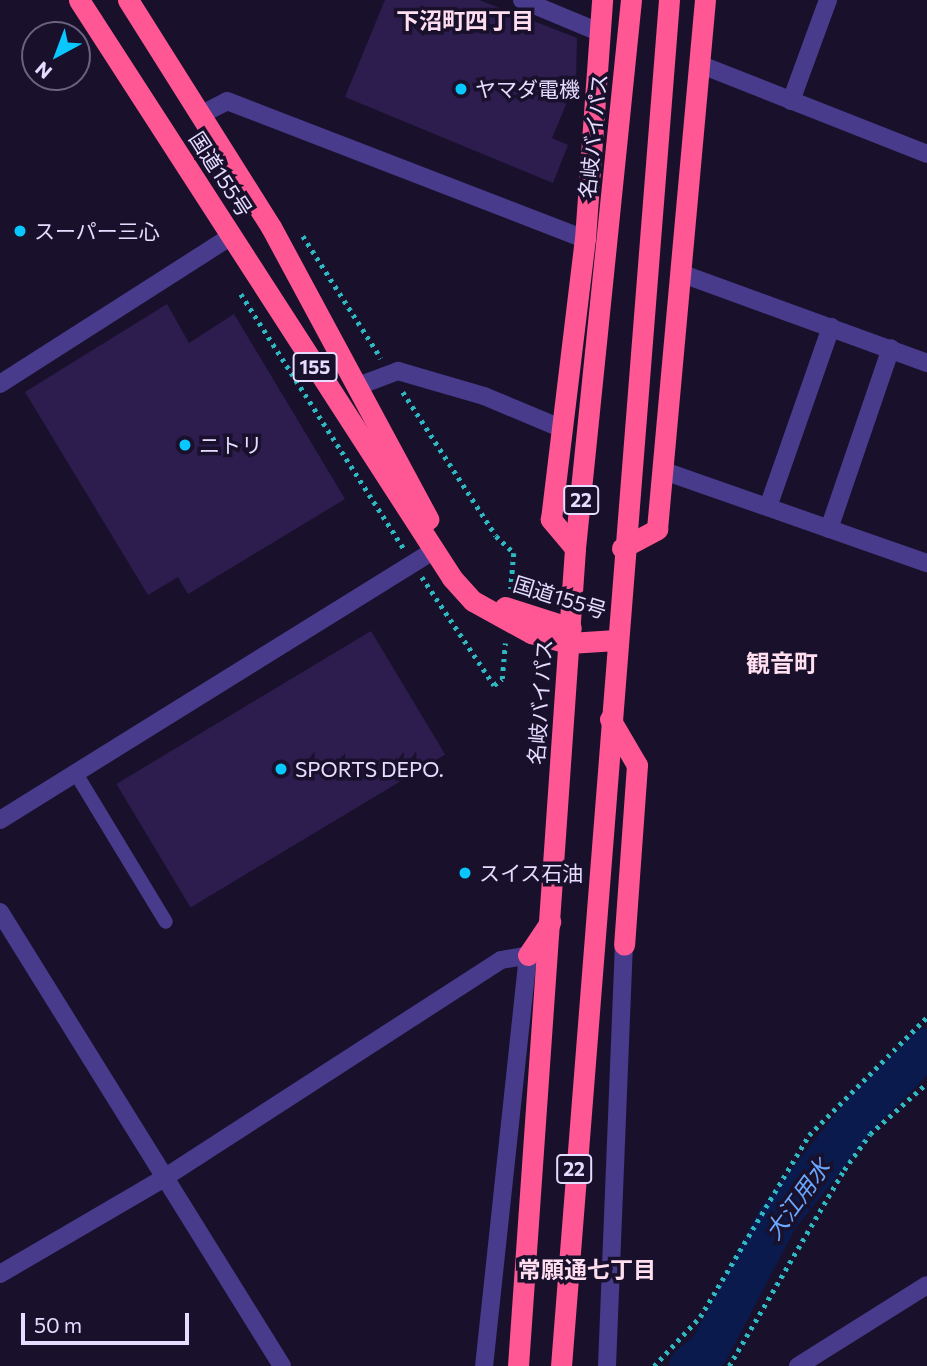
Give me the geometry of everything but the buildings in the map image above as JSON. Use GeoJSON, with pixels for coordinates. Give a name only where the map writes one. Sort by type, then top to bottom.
{"type":"FeatureCollection","features":[{"type":"Feature","properties":{"kind":"highway","name":"国道155号"},"geometry":{"type":"LineString","coordinates":[[79,0],[433,551],[473,601],[508,616],[569,635],[616,640]]}},
{"type":"Feature","properties":{"kind":"highway","name":"国道155号"},"geometry":{"type":"LineString","coordinates":[[128,0],[200,115],[358,386],[453,562],[475,589],[508,616]]}},
{"type":"Feature","properties":{"kind":"highway","name":"22"},"geometry":{"type":"LineString","coordinates":[[575,548],[551,519],[558,426],[585,239],[602,0]]}},
{"type":"Feature","properties":{"kind":"highway","name":"名岐バイパス"},"geometry":{"type":"LineString","coordinates":[[518,1366],[548,1001],[575,548],[631,0]]}},
{"type":"Feature","properties":{"kind":"highway","name":"22"},"geometry":{"type":"LineString","coordinates":[[561,1366],[587,972],[669,0]]}},
{"type":"Feature","properties":{"kind":"highway"},"geometry":{"type":"LineString","coordinates":[[622,548],[657,529],[705,0]]}},
{"type":"Feature","properties":{"kind":"highway"},"geometry":{"type":"LineString","coordinates":[[610,719],[637,765],[624,945]]}},
{"type":"Feature","properties":{"kind":"highway"},"geometry":{"type":"LineString","coordinates":[[528,955],[552,920]]}},
{"type":"Feature","properties":{"kind":"street"},"geometry":{"type":"LineString","coordinates":[[522,0],[598,32]]}},
{"type":"Feature","properties":{"kind":"street"},"geometry":{"type":"LineString","coordinates":[[791,101],[828,0]]}},
{"type":"Feature","properties":{"kind":"street"},"geometry":{"type":"LineString","coordinates":[[699,64],[927,154]]}},
{"type":"Feature","properties":{"kind":"street"},"geometry":{"type":"LineString","coordinates":[[200,115],[227,101],[585,239]]}},
{"type":"Feature","properties":{"kind":"street"},"geometry":{"type":"LineString","coordinates":[[0,384],[231,236]]}},
{"type":"Feature","properties":{"kind":"street"},"geometry":{"type":"LineString","coordinates":[[681,273],[927,363]]}},
{"type":"Feature","properties":{"kind":"street"},"geometry":{"type":"LineString","coordinates":[[768,508],[831,327]]}},
{"type":"Feature","properties":{"kind":"street"},"geometry":{"type":"LineString","coordinates":[[829,529],[891,348]]}},
{"type":"Feature","properties":{"kind":"street"},"geometry":{"type":"LineString","coordinates":[[358,386],[391,373],[484,396],[558,426]]}},
{"type":"Feature","properties":{"kind":"street"},"geometry":{"type":"LineString","coordinates":[[664,471],[927,563]]}},
{"type":"Feature","properties":{"kind":"street"},"geometry":{"type":"LineString","coordinates":[[0,820],[433,551]]}},
{"type":"Feature","properties":{"kind":"street"},"geometry":{"type":"LineString","coordinates":[[0,912],[282,1366]]}},
{"type":"Feature","properties":{"kind":"street"},"geometry":{"type":"LineString","coordinates":[[607,1366],[624,945]]}},
{"type":"Feature","properties":{"kind":"street"},"geometry":{"type":"LineString","coordinates":[[0,1275],[164,1178],[501,960],[528,955],[484,1366]]}},
{"type":"Feature","properties":{"kind":"street"},"geometry":{"type":"LineString","coordinates":[[798,1366],[927,1285]]}},
{"type":"Feature","properties":{"kind":"lane"},"geometry":{"type":"LineString","coordinates":[[75,772],[166,922]]}},
{"type":"Feature","properties":{"kind":"path"},"geometry":{"type":"LineString","coordinates":[[233,282],[494,685],[502,679],[514,553],[496,536],[294,222]]}},
{"type":"Feature","properties":{"kind":"path"},"geometry":{"type":"LineString","coordinates":[[654,1366],[700,1317],[809,1135],[927,1017]]}},
{"type":"Feature","properties":{"kind":"path"},"geometry":{"type":"LineString","coordinates":[[729,1366],[844,1170],[870,1134],[927,1083]]}},
{"type":"Feature","properties":{"kind":"waterway","name":"大江用水"},"geometry":{"type":"LineString","coordinates":[[689,1366],[709,1350],[778,1218],[865,1109],[927,1048]]}},
{"type":"Feature","properties":{"kind":"place","name":"ヤマダ電機"},"geometry":{"type":"Point","coordinates":[461,89]}},
{"type":"Feature","properties":{"kind":"place","name":"スーパー三心"},"geometry":{"type":"Point","coordinates":[20,231]}},
{"type":"Feature","properties":{"kind":"place","name":"ニトリ"},"geometry":{"type":"Point","coordinates":[185,445]}},
{"type":"Feature","properties":{"kind":"place","name":"SPORTS DEPO."},"geometry":{"type":"Point","coordinates":[281,769]}},
{"type":"Feature","properties":{"kind":"place","name":"スイス石油"},"geometry":{"type":"Point","coordinates":[465,873]}},
{"type":"Feature","properties":{"kind":"district","name":"下沼町四丁目"},"geometry":{"type":"Point","coordinates":[465,20]}},
{"type":"Feature","properties":{"kind":"district","name":"観音町"},"geometry":{"type":"Point","coordinates":[782,663]}},
{"type":"Feature","properties":{"kind":"district","name":"常願通七丁目"},"geometry":{"type":"Point","coordinates":[587,1269]}}]}
